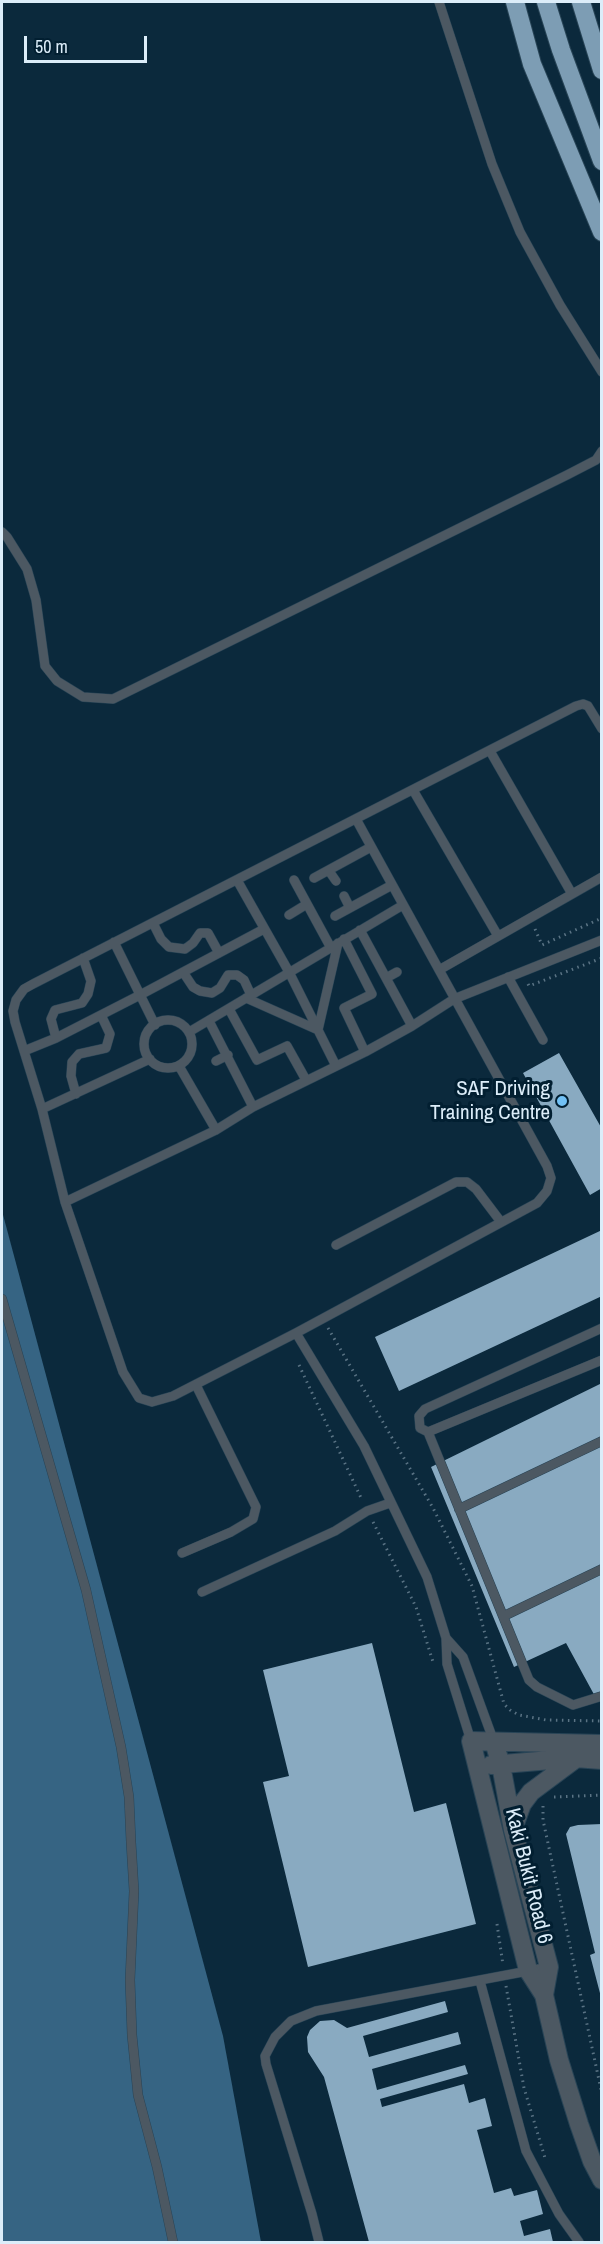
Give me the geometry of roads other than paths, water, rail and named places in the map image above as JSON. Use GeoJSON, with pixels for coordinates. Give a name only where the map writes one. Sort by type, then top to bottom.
{"type":"FeatureCollection","features":[{"type":"Feature","properties":{"kind":"highway"},"geometry":{"type":"LineString","coordinates":[[515,2],[532,64],[602,232]]}},
{"type":"Feature","properties":{"kind":"highway"},"geometry":{"type":"LineString","coordinates":[[546,2],[602,161]]}},
{"type":"Feature","properties":{"kind":"highway"},"geometry":{"type":"LineString","coordinates":[[581,2],[602,70]]}},
{"type":"Feature","properties":{"kind":"street"},"geometry":{"type":"LineString","coordinates":[[471,1741],[602,1744]]}},
{"type":"Feature","properties":{"kind":"street","name":"Kaki Bukit Road 6"},"geometry":{"type":"LineString","coordinates":[[471,1741],[528,1970],[544,1995],[559,2060],[579,2124],[592,2161],[602,2180]]}},
{"type":"Feature","properties":{"kind":"street","name":"Kaki Bukit Road 6"},"geometry":{"type":"LineString","coordinates":[[494,1742],[501,1765],[513,1830],[549,1967],[544,1995]]}},
{"type":"Feature","properties":{"kind":"street"},"geometry":{"type":"LineString","coordinates":[[477,1764],[501,1765],[575,1758],[602,1760]]}},
{"type":"Feature","properties":{"kind":"street"},"geometry":{"type":"LineString","coordinates":[[513,1830],[522,1804],[531,1792],[575,1758]]}},
{"type":"Feature","properties":{"kind":"lane"},"geometry":{"type":"LineString","coordinates":[[440,2],[492,164],[520,232],[560,304],[602,372]]}},
{"type":"Feature","properties":{"kind":"lane"},"geometry":{"type":"LineString","coordinates":[[2,532],[27,569],[36,600],[45,666],[57,681],[83,697],[113,699],[567,475],[596,459],[602,451]]}},
{"type":"Feature","properties":{"kind":"lane"},"geometry":{"type":"LineString","coordinates":[[356,819],[547,1166],[551,1178],[547,1191],[537,1203],[296,1333],[173,1396],[152,1402],[139,1398],[130,1387],[123,1372],[65,1202],[42,1110],[13,1011],[16,1000],[24,989],[83,958],[153,923],[356,819],[583,704],[592,711],[602,729]]}},
{"type":"Feature","properties":{"kind":"lane"},"geometry":{"type":"LineString","coordinates":[[490,751],[572,894]]}},
{"type":"Feature","properties":{"kind":"lane"},"geometry":{"type":"LineString","coordinates":[[413,790],[498,936]]}},
{"type":"Feature","properties":{"kind":"lane"},"geometry":{"type":"LineString","coordinates":[[315,878],[371,848]]}},
{"type":"Feature","properties":{"kind":"lane"},"geometry":{"type":"LineString","coordinates":[[329,870],[336,881]]}},
{"type":"Feature","properties":{"kind":"lane"},"geometry":{"type":"LineString","coordinates":[[438,970],[602,877]]}},
{"type":"Feature","properties":{"kind":"lane"},"geometry":{"type":"LineString","coordinates":[[237,880],[289,972],[336,1066]]}},
{"type":"Feature","properties":{"kind":"lane"},"geometry":{"type":"LineString","coordinates":[[294,880],[307,904],[338,943],[372,994],[344,1008],[365,1052]]}},
{"type":"Feature","properties":{"kind":"lane"},"geometry":{"type":"LineString","coordinates":[[335,916],[392,885]]}},
{"type":"Feature","properties":{"kind":"lane"},"geometry":{"type":"LineString","coordinates":[[344,896],[350,908]]}},
{"type":"Feature","properties":{"kind":"lane"},"geometry":{"type":"LineString","coordinates":[[289,915],[307,904]]}},
{"type":"Feature","properties":{"kind":"lane"},"geometry":{"type":"LineString","coordinates":[[189,1032],[403,905]]}},
{"type":"Feature","properties":{"kind":"lane"},"geometry":{"type":"LineString","coordinates":[[153,923],[161,939],[169,947],[185,949],[200,933],[208,933],[219,953]]}},
{"type":"Feature","properties":{"kind":"lane"},"geometry":{"type":"LineString","coordinates":[[24,1051],[56,1038],[264,929]]}},
{"type":"Feature","properties":{"kind":"lane"},"geometry":{"type":"LineString","coordinates":[[360,930],[412,1026]]}},
{"type":"Feature","properties":{"kind":"lane"},"geometry":{"type":"LineString","coordinates":[[65,1202],[216,1130],[253,1107],[365,1052],[454,999],[602,940]]}},
{"type":"Feature","properties":{"kind":"lane"},"geometry":{"type":"LineString","coordinates":[[114,942],[155,1025]]}},
{"type":"Feature","properties":{"kind":"lane"},"geometry":{"type":"LineString","coordinates":[[318,1029],[338,943]]}},
{"type":"Feature","properties":{"kind":"lane"},"geometry":{"type":"LineString","coordinates":[[56,1038],[51,1019],[55,1010],[82,1003],[88,994],[91,981],[83,958]]}},
{"type":"Feature","properties":{"kind":"lane"},"geometry":{"type":"LineString","coordinates":[[183,972],[194,987],[200,991],[212,993],[220,988],[228,975],[237,975],[244,980],[248,997]]}},
{"type":"Feature","properties":{"kind":"lane"},"geometry":{"type":"LineString","coordinates":[[386,978],[397,972]]}},
{"type":"Feature","properties":{"kind":"lane"},"geometry":{"type":"LineString","coordinates":[[508,977],[543,1040]]}},
{"type":"Feature","properties":{"kind":"lane"},"geometry":{"type":"LineString","coordinates":[[248,997],[318,1029]]}},
{"type":"Feature","properties":{"kind":"lane"},"geometry":{"type":"LineString","coordinates":[[229,1009],[257,1059],[287,1046],[306,1080]]}},
{"type":"Feature","properties":{"kind":"lane"},"geometry":{"type":"LineString","coordinates":[[76,1094],[70,1076],[72,1062],[79,1054],[106,1048],[110,1034],[101,1015]]}},
{"type":"Feature","properties":{"kind":"lane"},"geometry":{"type":"LineString","coordinates":[[170,1020],[184,1026],[189,1032],[192,1048],[190,1055],[178,1066],[163,1068],[150,1059],[144,1045],[149,1030],[155,1025],[170,1020]]}},
{"type":"Feature","properties":{"kind":"lane"},"geometry":{"type":"LineString","coordinates":[[209,1021],[253,1107]]}},
{"type":"Feature","properties":{"kind":"lane"},"geometry":{"type":"LineString","coordinates":[[216,1061],[228,1055]]}},
{"type":"Feature","properties":{"kind":"lane"},"geometry":{"type":"LineString","coordinates":[[42,1110],[150,1059]]}},
{"type":"Feature","properties":{"kind":"lane"},"geometry":{"type":"LineString","coordinates":[[178,1066],[216,1130]]}},
{"type":"Feature","properties":{"kind":"lane"},"geometry":{"type":"LineString","coordinates":[[336,1245],[456,1182],[467,1182],[476,1189],[501,1222]]}},
{"type":"Feature","properties":{"kind":"lane"},"geometry":{"type":"LineString","coordinates":[[2,1299],[86,1590],[121,1747],[129,1797],[133,1871],[130,1980],[132,2035],[138,2095],[157,2167],[173,2242]]}},
{"type":"Feature","properties":{"kind":"lane"},"geometry":{"type":"LineString","coordinates":[[602,1328],[425,1409],[419,1416],[420,1428],[428,1432],[529,1680],[537,1687],[573,1705],[602,1696]]}},
{"type":"Feature","properties":{"kind":"lane"},"geometry":{"type":"LineString","coordinates":[[296,1333],[364,1446],[427,1576],[446,1638],[447,1664],[471,1741]]}},
{"type":"Feature","properties":{"kind":"lane"},"geometry":{"type":"LineString","coordinates":[[428,1432],[602,1360]]}},
{"type":"Feature","properties":{"kind":"lane"},"geometry":{"type":"LineString","coordinates":[[182,1553],[253,1520],[256,1507],[196,1384]]}},
{"type":"Feature","properties":{"kind":"lane"},"geometry":{"type":"LineString","coordinates":[[459,1509],[602,1440]]}},
{"type":"Feature","properties":{"kind":"lane"},"geometry":{"type":"LineString","coordinates":[[202,1592],[335,1531],[367,1511],[390,1503]]}},
{"type":"Feature","properties":{"kind":"lane"},"geometry":{"type":"LineString","coordinates":[[504,1616],[602,1569]]}},
{"type":"Feature","properties":{"kind":"lane"},"geometry":{"type":"LineString","coordinates":[[446,1638],[464,1657],[494,1742]]}},
{"type":"Feature","properties":{"kind":"lane"},"geometry":{"type":"LineString","coordinates":[[319,2242],[266,2064],[265,2056],[275,2037],[291,2021],[316,2011],[549,1967]]}},
{"type":"Feature","properties":{"kind":"lane"},"geometry":{"type":"LineString","coordinates":[[480,1981],[526,2151],[559,2214],[579,2242]]}},
{"type":"Feature","properties":{"kind":"place","name":"SAF Driving Training Centre"},"geometry":{"type":"Point","coordinates":[562,1101]}}]}
